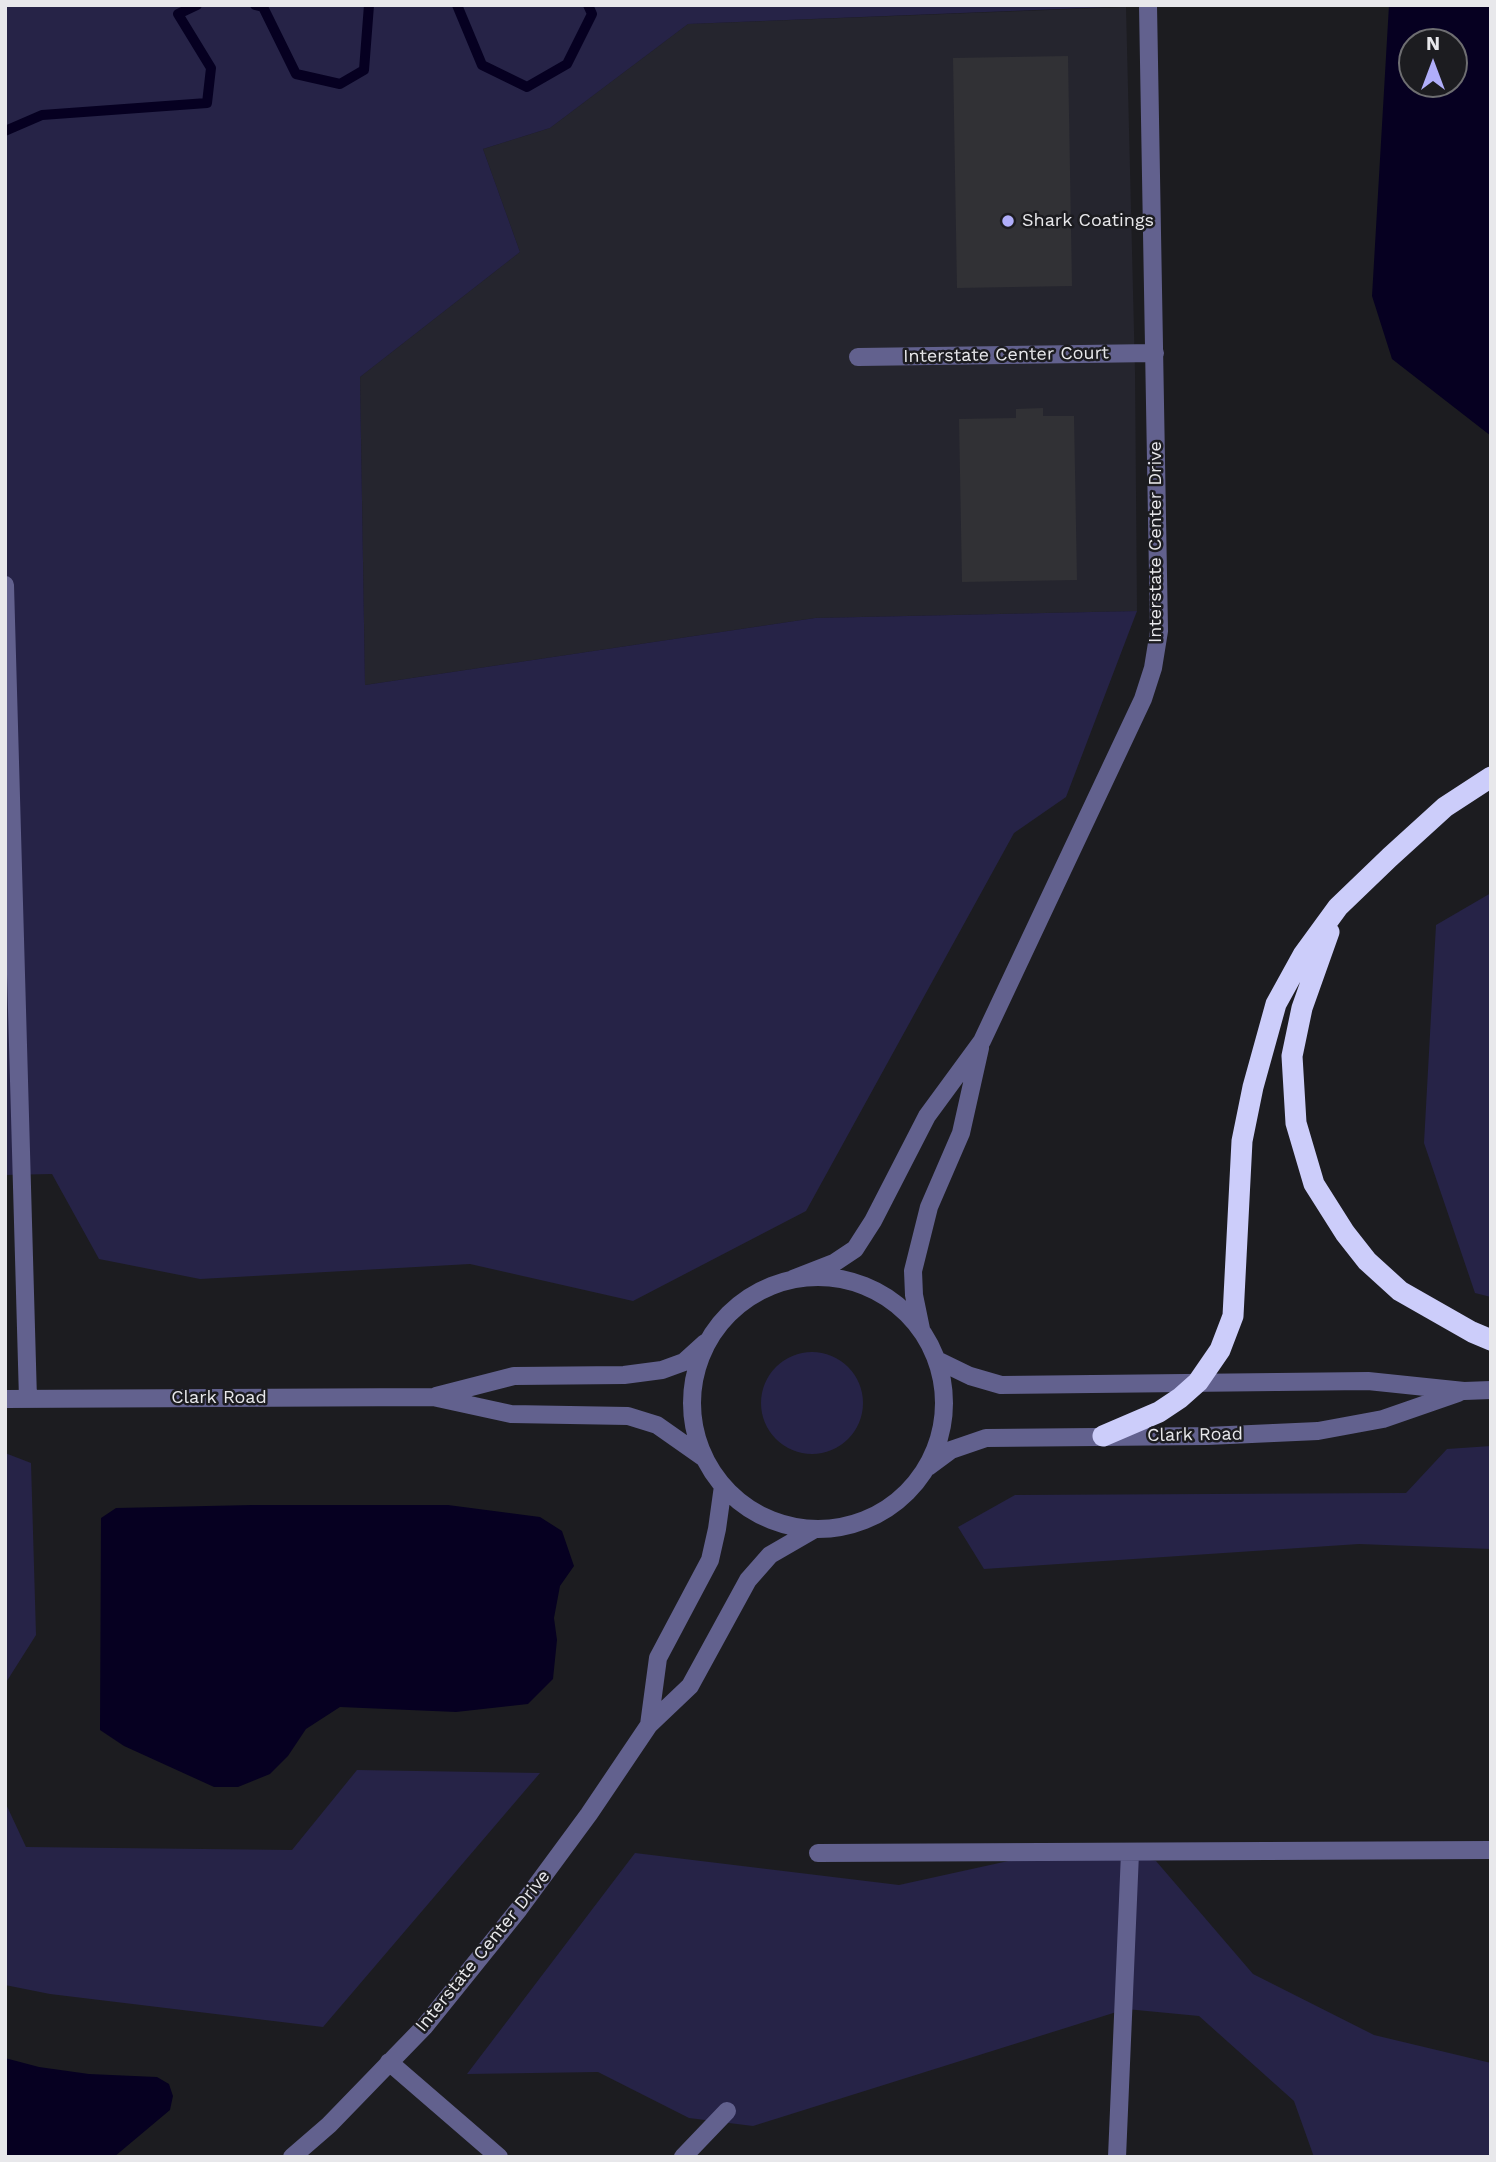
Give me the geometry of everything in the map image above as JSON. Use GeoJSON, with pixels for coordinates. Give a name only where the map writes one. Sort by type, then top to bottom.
{"type":"FeatureCollection","features":[{"type":"Feature","properties":{"kind":"highway"},"geometry":{"type":"LineString","coordinates":[[1103,1436],[1159,1412],[1180,1398],[1198,1382],[1220,1350],[1233,1316],[1242,1141],[1253,1087],[1276,1004],[1303,955],[1338,907],[1445,807],[1491,777]]}},
{"type":"Feature","properties":{"kind":"highway"},"geometry":{"type":"LineString","coordinates":[[1338,907],[1302,1008],[1292,1056],[1296,1123],[1314,1184],[1345,1233],[1367,1261],[1400,1291],[1491,1340]]}},
{"type":"Feature","properties":{"kind":"street","name":"Interstate Center Drive"},"geometry":{"type":"LineString","coordinates":[[793,1279],[834,1263],[855,1248],[873,1221],[927,1116],[982,1041],[1143,699],[1153,668],[1159,631],[1148,5]]}},
{"type":"Feature","properties":{"kind":"street","name":"Interstate Center Court"},"geometry":{"type":"LineString","coordinates":[[858,358],[1155,353]]}},
{"type":"Feature","properties":{"kind":"street"},"geometry":{"type":"LineString","coordinates":[[5,585],[28,1399]]}},
{"type":"Feature","properties":{"kind":"street","name":"Interstate Center Drive"},"geometry":{"type":"LineString","coordinates":[[921,1329],[914,1296],[913,1271],[929,1207],[961,1133],[982,1041]]}},
{"type":"Feature","properties":{"kind":"street"},"geometry":{"type":"LineString","coordinates":[[829,1277],[864,1285],[896,1303],[921,1329],[937,1360],[945,1397],[942,1433],[928,1467],[906,1493],[880,1513],[849,1525],[815,1529],[781,1523],[749,1509],[723,1486],[704,1458],[692,1419],[694,1379],[708,1341],[730,1313],[759,1291],[793,1279],[829,1277]]}},
{"type":"Feature","properties":{"kind":"street","name":"Clark Road"},"geometry":{"type":"LineString","coordinates":[[433,1397],[514,1376],[624,1375],[662,1370],[684,1362],[708,1341]]}},
{"type":"Feature","properties":{"kind":"street","name":"Clark Road"},"geometry":{"type":"LineString","coordinates":[[937,1360],[970,1376],[1001,1385],[1368,1381],[1464,1391],[1491,1390]]}},
{"type":"Feature","properties":{"kind":"street","name":"Clark Road"},"geometry":{"type":"LineString","coordinates":[[928,1467],[951,1450],[986,1438],[1207,1436],[1318,1431],[1383,1419],[1464,1391]]}},
{"type":"Feature","properties":{"kind":"street","name":"Clark Road"},"geometry":{"type":"LineString","coordinates":[[5,1399],[433,1397],[511,1415],[628,1416],[657,1424],[704,1458]]}},
{"type":"Feature","properties":{"kind":"street","name":"Interstate Center Drive"},"geometry":{"type":"LineString","coordinates":[[649,1725],[658,1658],[710,1560],[723,1486]]}},
{"type":"Feature","properties":{"kind":"street","name":"Interstate Center Drive"},"geometry":{"type":"LineString","coordinates":[[292,2157],[329,2125],[424,2026],[519,1909],[589,1814],[649,1725],[690,1686],[748,1580],[770,1555],[815,1529]]}},
{"type":"Feature","properties":{"kind":"street"},"geometry":{"type":"LineString","coordinates":[[818,1853],[1491,1850]]}},
{"type":"Feature","properties":{"kind":"street"},"geometry":{"type":"LineString","coordinates":[[1117,2157],[1130,1853]]}},
{"type":"Feature","properties":{"kind":"street"},"geometry":{"type":"LineString","coordinates":[[389,2062],[499,2157]]}},
{"type":"Feature","properties":{"kind":"street"},"geometry":{"type":"LineString","coordinates":[[683,2157],[727,2111]]}},
{"type":"Feature","properties":{"kind":"shaded area"},"geometry":{"type":"Polygon","coordinates":[[[5,5],[1110,5],[688,24],[550,128],[483,149],[520,252],[360,377],[365,685],[815,618],[1137,611],[1066,797],[1014,833],[806,1211],[633,1301],[470,1264],[200,1279],[99,1259],[52,1174],[5,1175],[5,5]]]}},
{"type":"Feature","properties":{"kind":"shaded area"},"geometry":{"type":"Polygon","coordinates":[[[1389,5],[1491,5],[1491,436],[1392,359],[1372,296],[1389,5]]]}},
{"type":"Feature","properties":{"kind":"shaded area"},"geometry":{"type":"Polygon","coordinates":[[[1126,7],[1135,372],[1137,611],[815,618],[365,685],[360,377],[520,252],[483,149],[550,128],[688,24],[1126,7]]]}},
{"type":"Feature","properties":{"kind":"shaded area"},"geometry":{"type":"Polygon","coordinates":[[[1491,893],[1491,1297],[1475,1293],[1424,1143],[1436,925],[1491,893]]]}},
{"type":"Feature","properties":{"kind":"shaded area"},"geometry":{"type":"Polygon","coordinates":[[[812,1352],[831,1356],[848,1367],[859,1384],[863,1403],[859,1422],[848,1439],[831,1450],[812,1454],[793,1450],[776,1439],[765,1422],[761,1403],[765,1384],[776,1367],[793,1356],[812,1352]]]}},
{"type":"Feature","properties":{"kind":"shaded area"},"geometry":{"type":"Polygon","coordinates":[[[1491,1446],[1491,1549],[1359,1544],[984,1569],[958,1527],[1015,1495],[1406,1493],[1447,1449],[1491,1446]]]}},
{"type":"Feature","properties":{"kind":"shaded area"},"geometry":{"type":"Polygon","coordinates":[[[5,1453],[31,1463],[36,1635],[5,1684],[5,1453]]]}},
{"type":"Feature","properties":{"kind":"shaded area"},"geometry":{"type":"Polygon","coordinates":[[[448,1505],[540,1517],[562,1531],[574,1566],[560,1586],[554,1618],[557,1640],[553,1679],[528,1704],[456,1712],[340,1707],[306,1729],[288,1756],[270,1774],[238,1787],[214,1787],[124,1746],[100,1730],[101,1518],[116,1508],[448,1505]]]}},
{"type":"Feature","properties":{"kind":"shaded area"},"geometry":{"type":"Polygon","coordinates":[[[357,1770],[540,1773],[323,2027],[50,1994],[5,1985],[5,1802],[26,1847],[292,1850],[357,1770]]]}},
{"type":"Feature","properties":{"kind":"shaded area"},"geometry":{"type":"Polygon","coordinates":[[[1072,1847],[1156,1861],[1253,1974],[1374,2035],[1491,2063],[1491,2157],[1314,2157],[1294,2101],[1199,2016],[1126,2009],[753,2126],[689,2118],[598,2072],[467,2074],[635,1853],[899,1885],[1072,1847]]]}},
{"type":"Feature","properties":{"kind":"shaded area"},"geometry":{"type":"Polygon","coordinates":[[[5,2058],[39,2067],[89,2074],[157,2077],[169,2084],[173,2096],[170,2110],[114,2157],[5,2157],[5,2058]]]}},
{"type":"Feature","properties":{"kind":"building"},"geometry":{"type":"Polygon","coordinates":[[[1068,56],[1072,286],[957,288],[953,58],[1068,56]]]}},
{"type":"Feature","properties":{"kind":"building"},"geometry":{"type":"Polygon","coordinates":[[[1043,408],[1043,416],[1074,416],[1077,580],[962,582],[959,419],[1016,418],[1016,409],[1043,408]]]}},
{"type":"Feature","properties":{"kind":"waterway"},"geometry":{"type":"LineString","coordinates":[[5,131],[42,115],[207,103],[211,68],[178,14],[197,5]]}},
{"type":"Feature","properties":{"kind":"waterway"},"geometry":{"type":"LineString","coordinates":[[255,5],[263,7],[296,74],[340,84],[364,70],[369,5]]}},
{"type":"Feature","properties":{"kind":"waterway"},"geometry":{"type":"LineString","coordinates":[[457,5],[482,65],[527,87],[567,64],[592,14],[588,5]]}},
{"type":"Feature","properties":{"kind":"place","name":"Shark Coatings"},"geometry":{"type":"Point","coordinates":[1008,221]}}]}
